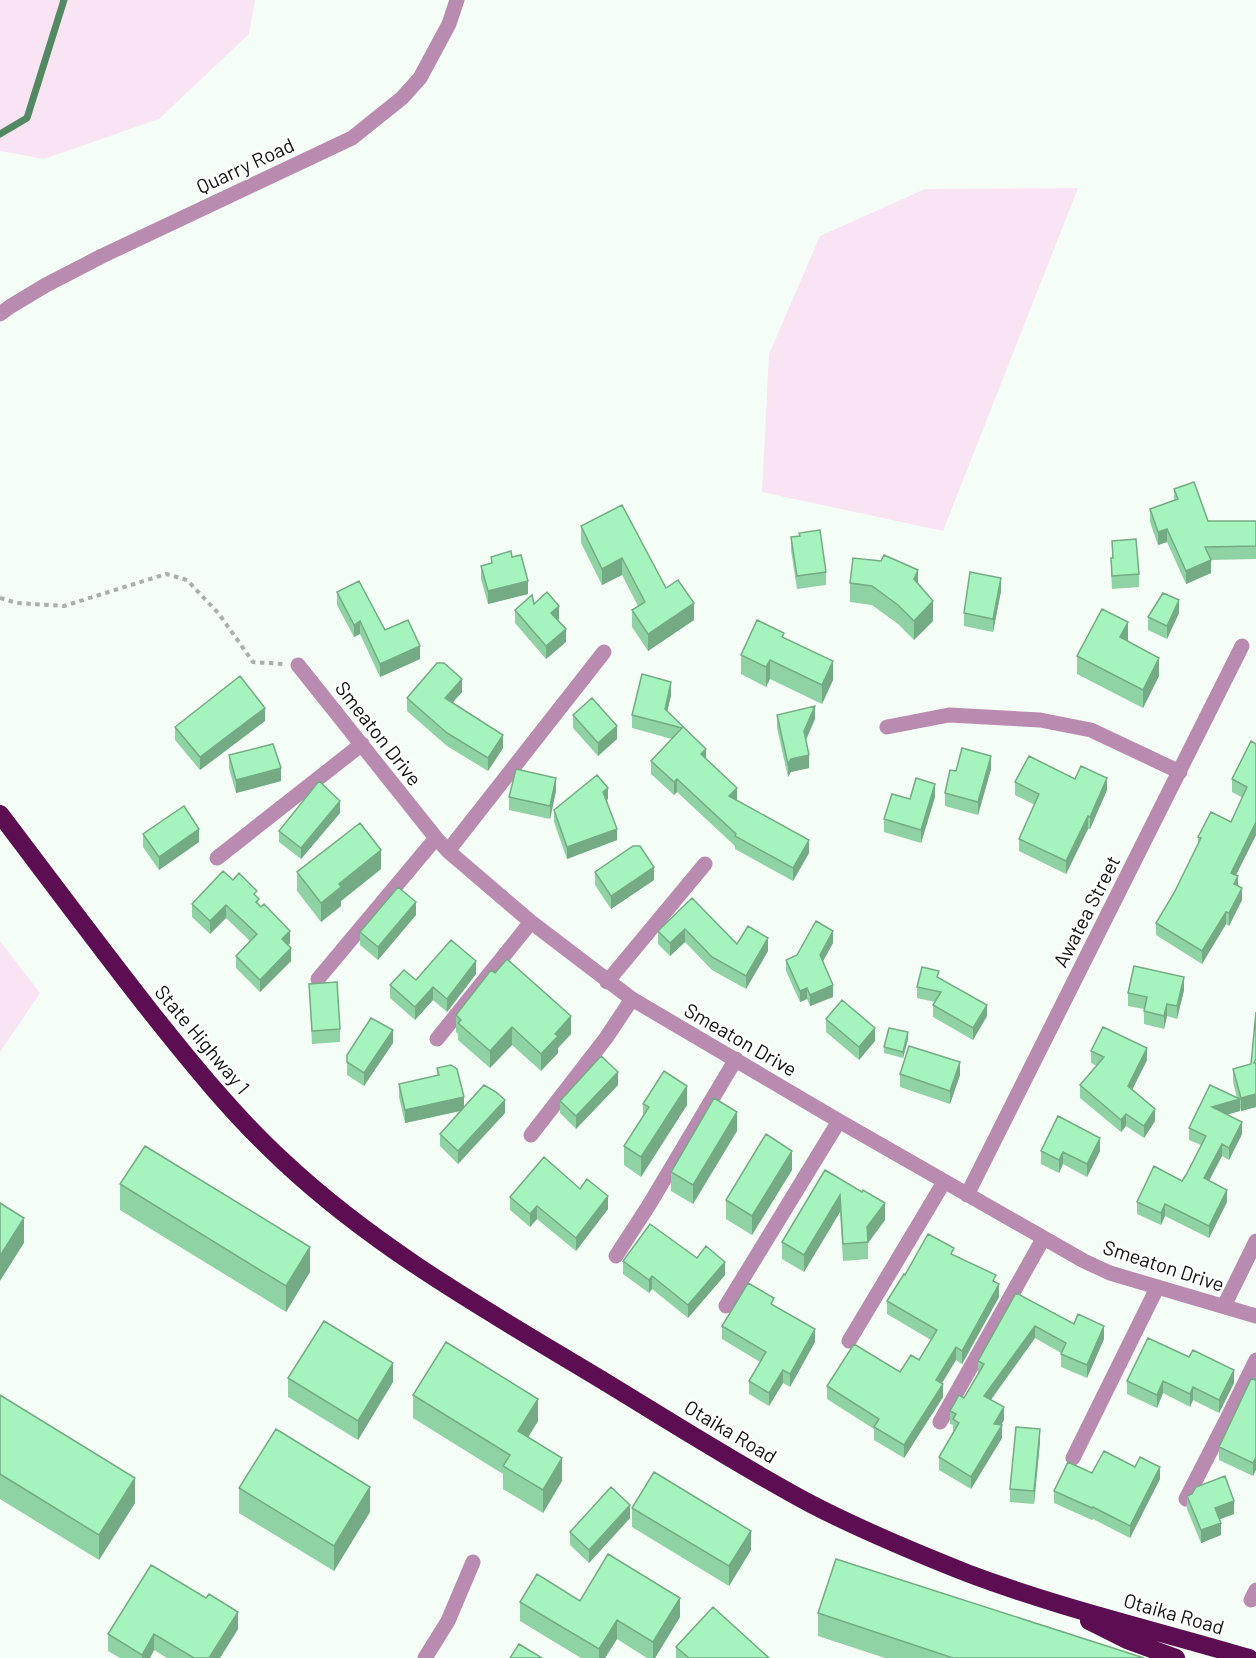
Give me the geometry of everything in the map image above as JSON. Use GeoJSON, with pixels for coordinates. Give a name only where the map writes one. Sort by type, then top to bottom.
{"type":"FeatureCollection","features":[{"type":"Feature","properties":{"kind":"highway","name":"State Highway 1"},"geometry":{"type":"LineString","coordinates":[[0,814],[114,966],[227,1104],[292,1169],[339,1209],[407,1260]]}},
{"type":"Feature","properties":{"kind":"highway","name":"Otaika Road"},"geometry":{"type":"LineString","coordinates":[[407,1260],[742,1464],[812,1504],[881,1537],[968,1573],[1053,1602],[1249,1658]]}},
{"type":"Feature","properties":{"kind":"highway","name":"Otaika Road"},"geometry":{"type":"LineString","coordinates":[[1053,1602],[1127,1640],[1176,1658]]}},
{"type":"Feature","properties":{"kind":"street","name":"Quarry Road"},"geometry":{"type":"LineString","coordinates":[[0,314],[46,285],[102,256],[352,138],[402,98],[420,78],[449,24],[457,0]]}},
{"type":"Feature","properties":{"kind":"street","name":"Awatea Street"},"geometry":{"type":"LineString","coordinates":[[967,1195],[1242,646]]}},
{"type":"Feature","properties":{"kind":"street"},"geometry":{"type":"LineString","coordinates":[[448,851],[604,652]]}},
{"type":"Feature","properties":{"kind":"street","name":"Smeaton Drive"},"geometry":{"type":"LineString","coordinates":[[298,665],[448,851],[531,922],[632,999],[944,1182],[1084,1261],[1110,1273],[1256,1316]]}},
{"type":"Feature","properties":{"kind":"street"},"geometry":{"type":"LineString","coordinates":[[887,727],[949,715],[1040,720],[1091,730],[1180,772]]}},
{"type":"Feature","properties":{"kind":"street"},"geometry":{"type":"LineString","coordinates":[[217,858],[362,744]]}},
{"type":"Feature","properties":{"kind":"street"},"geometry":{"type":"LineString","coordinates":[[318,979],[436,838]]}},
{"type":"Feature","properties":{"kind":"street"},"geometry":{"type":"LineString","coordinates":[[607,982],[705,864]]}},
{"type":"Feature","properties":{"kind":"street"},"geometry":{"type":"LineString","coordinates":[[437,1039],[531,922]]}},
{"type":"Feature","properties":{"kind":"street"},"geometry":{"type":"LineString","coordinates":[[531,1135],[606,1038],[632,999]]}},
{"type":"Feature","properties":{"kind":"street"},"geometry":{"type":"LineString","coordinates":[[616,1256],[736,1059]]}},
{"type":"Feature","properties":{"kind":"street"},"geometry":{"type":"LineString","coordinates":[[726,1306],[839,1121]]}},
{"type":"Feature","properties":{"kind":"street"},"geometry":{"type":"LineString","coordinates":[[849,1341],[944,1182]]}},
{"type":"Feature","properties":{"kind":"street"},"geometry":{"type":"LineString","coordinates":[[940,1422],[1043,1239]]}},
{"type":"Feature","properties":{"kind":"street"},"geometry":{"type":"LineString","coordinates":[[1224,1306],[1256,1241]]}},
{"type":"Feature","properties":{"kind":"street"},"geometry":{"type":"LineString","coordinates":[[1073,1458],[1157,1288]]}},
{"type":"Feature","properties":{"kind":"street"},"geometry":{"type":"LineString","coordinates":[[1186,1499],[1256,1360]]}},
{"type":"Feature","properties":{"kind":"street"},"geometry":{"type":"LineString","coordinates":[[425,1658],[448,1621],[473,1562]]}},
{"type":"Feature","properties":{"kind":"path"},"geometry":{"type":"LineString","coordinates":[[0,597],[17,603],[64,606],[166,574],[187,580],[219,614],[253,662],[298,665]]}},
{"type":"Feature","properties":{"kind":"shaded area"},"geometry":{"type":"Polygon","coordinates":[[[0,0],[255,0],[249,34],[159,119],[44,159],[0,151],[0,0]]]}},
{"type":"Feature","properties":{"kind":"shaded area"},"geometry":{"type":"Polygon","coordinates":[[[1078,188],[943,531],[762,492],[769,354],[820,236],[925,189],[1078,188]]]}},
{"type":"Feature","properties":{"kind":"shaded area"},"geometry":{"type":"Polygon","coordinates":[[[0,941],[40,993],[0,1052],[0,941]]]}},
{"type":"Feature","properties":{"kind":"building"},"geometry":{"type":"Polygon","coordinates":[[[1194,482],[1208,521],[1256,521],[1256,546],[1205,547],[1211,560],[1186,571],[1167,529],[1158,532],[1150,509],[1178,499],[1174,489],[1194,482]]]}},
{"type":"Feature","properties":{"kind":"building"},"geometry":{"type":"Polygon","coordinates":[[[622,505],[666,588],[678,580],[694,603],[648,634],[632,610],[645,602],[622,558],[602,569],[581,526],[622,505]]]}},
{"type":"Feature","properties":{"kind":"building"},"geometry":{"type":"Polygon","coordinates":[[[820,530],[826,572],[797,576],[791,537],[800,536],[799,533],[820,530]]]}},
{"type":"Feature","properties":{"kind":"building"},"geometry":{"type":"Polygon","coordinates":[[[1136,539],[1139,574],[1112,576],[1112,541],[1136,539]]]}},
{"type":"Feature","properties":{"kind":"building"},"geometry":{"type":"Polygon","coordinates":[[[511,551],[512,557],[521,555],[528,581],[488,591],[481,566],[492,563],[491,557],[511,551]]]}},
{"type":"Feature","properties":{"kind":"building"},"geometry":{"type":"Polygon","coordinates":[[[884,555],[918,570],[914,579],[933,601],[914,621],[898,605],[872,586],[850,583],[853,558],[881,561],[884,555]]]}},
{"type":"Feature","properties":{"kind":"building"},"geometry":{"type":"Polygon","coordinates":[[[970,572],[1001,578],[993,619],[964,613],[970,572]]]}},
{"type":"Feature","properties":{"kind":"building"},"geometry":{"type":"Polygon","coordinates":[[[359,581],[385,630],[408,620],[420,646],[380,664],[360,621],[354,625],[337,592],[359,581]]]}},
{"type":"Feature","properties":{"kind":"building"},"geometry":{"type":"Polygon","coordinates":[[[547,592],[559,606],[551,613],[566,629],[546,646],[515,610],[532,595],[534,604],[547,592]]]}},
{"type":"Feature","properties":{"kind":"building"},"geometry":{"type":"Polygon","coordinates":[[[1163,593],[1179,600],[1167,626],[1148,617],[1163,593]]]}},
{"type":"Feature","properties":{"kind":"building"},"geometry":{"type":"Polygon","coordinates":[[[1102,609],[1128,622],[1120,637],[1159,658],[1143,690],[1077,656],[1102,609]]]}},
{"type":"Feature","properties":{"kind":"building"},"geometry":{"type":"Polygon","coordinates":[[[757,620],[784,633],[782,637],[833,661],[822,685],[770,660],[766,667],[741,655],[757,620]]]}},
{"type":"Feature","properties":{"kind":"building"},"geometry":{"type":"Polygon","coordinates":[[[437,663],[444,663],[462,679],[445,698],[503,735],[488,758],[447,733],[407,698],[437,663]]]}},
{"type":"Feature","properties":{"kind":"building"},"geometry":{"type":"Polygon","coordinates":[[[642,674],[671,682],[665,709],[706,749],[701,754],[737,788],[729,796],[809,840],[793,868],[735,836],[736,834],[677,779],[674,782],[651,761],[682,728],[632,715],[642,674]]]}},
{"type":"Feature","properties":{"kind":"building"},"geometry":{"type":"Polygon","coordinates":[[[240,676],[265,708],[200,757],[175,727],[240,676]]]}},
{"type":"Feature","properties":{"kind":"building"},"geometry":{"type":"Polygon","coordinates":[[[592,698],[617,726],[598,743],[573,715],[592,698]]]}},
{"type":"Feature","properties":{"kind":"building"},"geometry":{"type":"Polygon","coordinates":[[[815,706],[804,731],[809,755],[791,759],[788,764],[777,715],[815,706]]]}},
{"type":"Feature","properties":{"kind":"building"},"geometry":{"type":"Polygon","coordinates":[[[1251,741],[1256,744],[1256,822],[1231,873],[1238,876],[1234,884],[1242,888],[1229,913],[1226,912],[1202,951],[1156,923],[1174,893],[1211,812],[1231,822],[1247,787],[1232,779],[1251,741]]]}},
{"type":"Feature","properties":{"kind":"building"},"geometry":{"type":"Polygon","coordinates":[[[273,744],[281,768],[236,780],[229,755],[273,744]]]}},
{"type":"Feature","properties":{"kind":"building"},"geometry":{"type":"Polygon","coordinates":[[[962,748],[991,756],[978,802],[945,793],[950,770],[956,771],[962,748]]]}},
{"type":"Feature","properties":{"kind":"building"},"geometry":{"type":"Polygon","coordinates":[[[1029,756],[1075,779],[1081,766],[1107,778],[1090,817],[1088,816],[1066,861],[1019,839],[1039,794],[1015,782],[1029,756]]]}},
{"type":"Feature","properties":{"kind":"building"},"geometry":{"type":"Polygon","coordinates":[[[516,769],[556,778],[550,806],[509,797],[516,769]]]}},
{"type":"Feature","properties":{"kind":"building"},"geometry":{"type":"Polygon","coordinates":[[[597,775],[608,788],[603,792],[617,829],[567,847],[554,810],[597,775]]]}},
{"type":"Feature","properties":{"kind":"building"},"geometry":{"type":"Polygon","coordinates":[[[916,778],[935,784],[921,830],[884,819],[892,794],[910,799],[916,778]]]}},
{"type":"Feature","properties":{"kind":"building"},"geometry":{"type":"Polygon","coordinates":[[[319,781],[340,801],[301,848],[279,831],[319,781]]]}},
{"type":"Feature","properties":{"kind":"building"},"geometry":{"type":"Polygon","coordinates":[[[184,806],[199,829],[159,857],[143,834],[184,806]]]}},
{"type":"Feature","properties":{"kind":"building"},"geometry":{"type":"Polygon","coordinates":[[[360,823],[381,850],[339,884],[341,887],[321,903],[297,872],[360,823]]]}},
{"type":"Feature","properties":{"kind":"building"},"geometry":{"type":"Polygon","coordinates":[[[633,846],[640,846],[654,867],[611,896],[595,872],[633,846]]]}},
{"type":"Feature","properties":{"kind":"building"},"geometry":{"type":"Polygon","coordinates":[[[223,871],[233,880],[239,873],[257,891],[254,894],[259,899],[256,902],[261,907],[264,904],[290,931],[282,939],[291,948],[260,980],[236,956],[257,934],[226,905],[210,921],[192,904],[223,871]]]}},
{"type":"Feature","properties":{"kind":"building"},"geometry":{"type":"Polygon","coordinates":[[[398,887],[416,902],[378,947],[360,932],[398,887]]]}},
{"type":"Feature","properties":{"kind":"building"},"geometry":{"type":"Polygon","coordinates":[[[692,898],[737,944],[748,926],[768,938],[746,976],[712,957],[685,929],[670,943],[658,931],[692,898]]]}},
{"type":"Feature","properties":{"kind":"building"},"geometry":{"type":"Polygon","coordinates":[[[816,921],[833,931],[820,955],[833,985],[810,995],[807,988],[800,991],[786,960],[797,955],[816,921]]]}},
{"type":"Feature","properties":{"kind":"building"},"geometry":{"type":"Polygon","coordinates":[[[451,940],[476,961],[447,999],[433,987],[415,1007],[390,985],[404,970],[416,980],[451,940]]]}},
{"type":"Feature","properties":{"kind":"building"},"geometry":{"type":"Polygon","coordinates":[[[507,959],[571,1016],[555,1034],[558,1036],[541,1054],[512,1027],[490,1051],[458,1023],[461,1020],[456,1015],[491,970],[495,973],[507,959]]]}},
{"type":"Feature","properties":{"kind":"building"},"geometry":{"type":"Polygon","coordinates":[[[1134,966],[1184,977],[1177,1006],[1167,1004],[1164,1016],[1144,1011],[1147,997],[1128,993],[1134,966]]]}},
{"type":"Feature","properties":{"kind":"building"},"geometry":{"type":"Polygon","coordinates":[[[922,967],[939,971],[937,977],[987,1005],[973,1028],[933,1005],[941,992],[917,987],[922,967]]]}},
{"type":"Feature","properties":{"kind":"building"},"geometry":{"type":"Polygon","coordinates":[[[337,982],[340,1029],[312,1031],[309,984],[337,982]]]}},
{"type":"Feature","properties":{"kind":"building"},"geometry":{"type":"Polygon","coordinates":[[[842,1000],[875,1028],[859,1047],[826,1019],[842,1000]]]}},
{"type":"Feature","properties":{"kind":"building"},"geometry":{"type":"Polygon","coordinates":[[[1256,1012],[1256,1059],[1254,1063],[1256,1063],[1256,1094],[1241,1098],[1233,1069],[1251,1064],[1256,1012]]]}},
{"type":"Feature","properties":{"kind":"building"},"geometry":{"type":"Polygon","coordinates":[[[371,1018],[393,1030],[364,1073],[347,1062],[347,1055],[371,1018]]]}},
{"type":"Feature","properties":{"kind":"building"},"geometry":{"type":"Polygon","coordinates":[[[1103,1027],[1147,1048],[1128,1086],[1155,1109],[1144,1126],[1126,1114],[1121,1120],[1080,1085],[1104,1057],[1091,1051],[1103,1027]]]}},
{"type":"Feature","properties":{"kind":"building"},"geometry":{"type":"Polygon","coordinates":[[[889,1028],[908,1032],[903,1052],[884,1047],[889,1028]]]}},
{"type":"Feature","properties":{"kind":"building"},"geometry":{"type":"Polygon","coordinates":[[[909,1046],[960,1062],[950,1091],[900,1074],[909,1046]]]}},
{"type":"Feature","properties":{"kind":"building"},"geometry":{"type":"Polygon","coordinates":[[[601,1056],[618,1072],[576,1116],[560,1101],[601,1056]]]}},
{"type":"Feature","properties":{"kind":"building"},"geometry":{"type":"Polygon","coordinates":[[[451,1065],[457,1069],[464,1097],[405,1110],[399,1084],[439,1075],[437,1068],[451,1065]]]}},
{"type":"Feature","properties":{"kind":"building"},"geometry":{"type":"Polygon","coordinates":[[[664,1071],[687,1086],[641,1157],[624,1146],[649,1107],[643,1104],[664,1071]]]}},
{"type":"Feature","properties":{"kind":"building"},"geometry":{"type":"Polygon","coordinates":[[[484,1085],[505,1100],[458,1151],[440,1134],[484,1085]]]}},
{"type":"Feature","properties":{"kind":"building"},"geometry":{"type":"Polygon","coordinates":[[[1210,1085],[1240,1099],[1212,1107],[1242,1122],[1229,1148],[1222,1144],[1204,1178],[1227,1190],[1209,1226],[1165,1204],[1161,1213],[1137,1202],[1154,1166],[1182,1181],[1186,1175],[1206,1136],[1189,1128],[1210,1085]]]}},
{"type":"Feature","properties":{"kind":"building"},"geometry":{"type":"Polygon","coordinates":[[[714,1098],[737,1112],[693,1185],[671,1172],[714,1098]]]}},
{"type":"Feature","properties":{"kind":"building"},"geometry":{"type":"Polygon","coordinates":[[[1058,1116],[1100,1138],[1087,1164],[1063,1152],[1059,1160],[1041,1151],[1058,1116]]]}},
{"type":"Feature","properties":{"kind":"building"},"geometry":{"type":"Polygon","coordinates":[[[766,1134],[792,1151],[752,1216],[726,1200],[766,1134]]]}},
{"type":"Feature","properties":{"kind":"building"},"geometry":{"type":"Polygon","coordinates":[[[145,1146],[310,1247],[286,1286],[120,1184],[145,1146]]]}},
{"type":"Feature","properties":{"kind":"building"},"geometry":{"type":"Polygon","coordinates":[[[544,1157],[580,1189],[587,1179],[608,1196],[576,1238],[537,1206],[530,1214],[510,1197],[544,1157]]]}},
{"type":"Feature","properties":{"kind":"building"},"geometry":{"type":"Polygon","coordinates":[[[825,1170],[885,1203],[867,1227],[868,1242],[843,1244],[840,1195],[804,1255],[782,1242],[825,1170]]]}},
{"type":"Feature","properties":{"kind":"building"},"geometry":{"type":"Polygon","coordinates":[[[0,1203],[24,1218],[0,1256],[0,1203]]]}},
{"type":"Feature","properties":{"kind":"building"},"geometry":{"type":"Polygon","coordinates":[[[650,1224],[697,1258],[706,1246],[725,1262],[688,1305],[652,1276],[649,1280],[623,1261],[650,1224]]]}},
{"type":"Feature","properties":{"kind":"building"},"geometry":{"type":"Polygon","coordinates":[[[928,1234],[954,1248],[951,1254],[996,1275],[993,1281],[999,1284],[962,1351],[956,1347],[936,1380],[943,1384],[904,1445],[874,1427],[879,1419],[827,1386],[854,1344],[900,1372],[911,1355],[919,1360],[937,1330],[887,1301],[928,1234]]]}},
{"type":"Feature","properties":{"kind":"building"},"geometry":{"type":"Polygon","coordinates":[[[748,1283],[774,1298],[771,1304],[815,1329],[790,1374],[783,1370],[769,1393],[749,1381],[766,1352],[722,1326],[748,1283]]]}},
{"type":"Feature","properties":{"kind":"building"},"geometry":{"type":"Polygon","coordinates":[[[1016,1293],[1074,1324],[1078,1314],[1104,1326],[1087,1365],[1061,1354],[1066,1343],[1035,1326],[984,1396],[1004,1407],[994,1424],[1002,1425],[971,1477],[939,1457],[959,1423],[953,1419],[956,1414],[950,1411],[959,1395],[964,1398],[984,1364],[978,1361],[1016,1293]]]}},
{"type":"Feature","properties":{"kind":"building"},"geometry":{"type":"Polygon","coordinates":[[[324,1321],[393,1363],[358,1421],[288,1378],[324,1321]]]}},
{"type":"Feature","properties":{"kind":"building"},"geometry":{"type":"Polygon","coordinates":[[[1148,1338],[1189,1357],[1193,1350],[1234,1370],[1219,1400],[1193,1387],[1190,1394],[1163,1381],[1157,1395],[1127,1381],[1148,1338]]]}},
{"type":"Feature","properties":{"kind":"building"},"geometry":{"type":"Polygon","coordinates":[[[446,1342],[538,1399],[518,1431],[562,1458],[543,1490],[503,1466],[510,1455],[413,1395],[446,1342]]]}},
{"type":"Feature","properties":{"kind":"building"},"geometry":{"type":"Polygon","coordinates":[[[1256,1378],[1256,1457],[1253,1463],[1219,1447],[1251,1379],[1256,1378]]]}},
{"type":"Feature","properties":{"kind":"building"},"geometry":{"type":"Polygon","coordinates":[[[0,1395],[135,1478],[99,1535],[0,1474],[0,1395]]]}},
{"type":"Feature","properties":{"kind":"building"},"geometry":{"type":"Polygon","coordinates":[[[1016,1427],[1040,1429],[1034,1491],[1010,1489],[1016,1427]]]}},
{"type":"Feature","properties":{"kind":"building"},"geometry":{"type":"Polygon","coordinates":[[[276,1429],[370,1487],[334,1546],[239,1488],[276,1429]]]}},
{"type":"Feature","properties":{"kind":"building"},"geometry":{"type":"Polygon","coordinates":[[[1104,1451],[1135,1467],[1140,1457],[1160,1467],[1130,1526],[1054,1491],[1068,1462],[1092,1473],[1104,1451]]]}},
{"type":"Feature","properties":{"kind":"building"},"geometry":{"type":"Polygon","coordinates":[[[654,1472],[751,1531],[729,1566],[632,1508],[654,1472]]]}},
{"type":"Feature","properties":{"kind":"building"},"geometry":{"type":"Polygon","coordinates":[[[1225,1476],[1234,1501],[1215,1508],[1221,1523],[1201,1530],[1187,1496],[1192,1494],[1196,1487],[1225,1476]]]}},
{"type":"Feature","properties":{"kind":"building"},"geometry":{"type":"Polygon","coordinates":[[[611,1487],[630,1505],[589,1550],[570,1532],[611,1487]]]}},
{"type":"Feature","properties":{"kind":"building"},"geometry":{"type":"Polygon","coordinates":[[[608,1554],[680,1598],[653,1642],[617,1620],[599,1649],[520,1602],[537,1574],[580,1601],[608,1554]]]}},
{"type":"Feature","properties":{"kind":"building"},"geometry":{"type":"Polygon","coordinates":[[[836,1559],[1144,1658],[953,1658],[818,1613],[836,1559]]]}},
{"type":"Feature","properties":{"kind":"building"},"geometry":{"type":"Polygon","coordinates":[[[151,1565],[206,1598],[209,1594],[238,1612],[209,1658],[194,1658],[154,1634],[142,1655],[108,1634],[151,1565]]]}},
{"type":"Feature","properties":{"kind":"building"},"geometry":{"type":"Polygon","coordinates":[[[713,1607],[769,1658],[689,1658],[676,1647],[713,1607]]]}},
{"type":"Feature","properties":{"kind":"building"},"geometry":{"type":"Polygon","coordinates":[[[519,1644],[542,1658],[510,1658],[519,1644]]]}},
{"type":"Feature","properties":{"kind":"waterway"},"geometry":{"type":"LineString","coordinates":[[0,134],[27,118],[64,0]]}}]}
